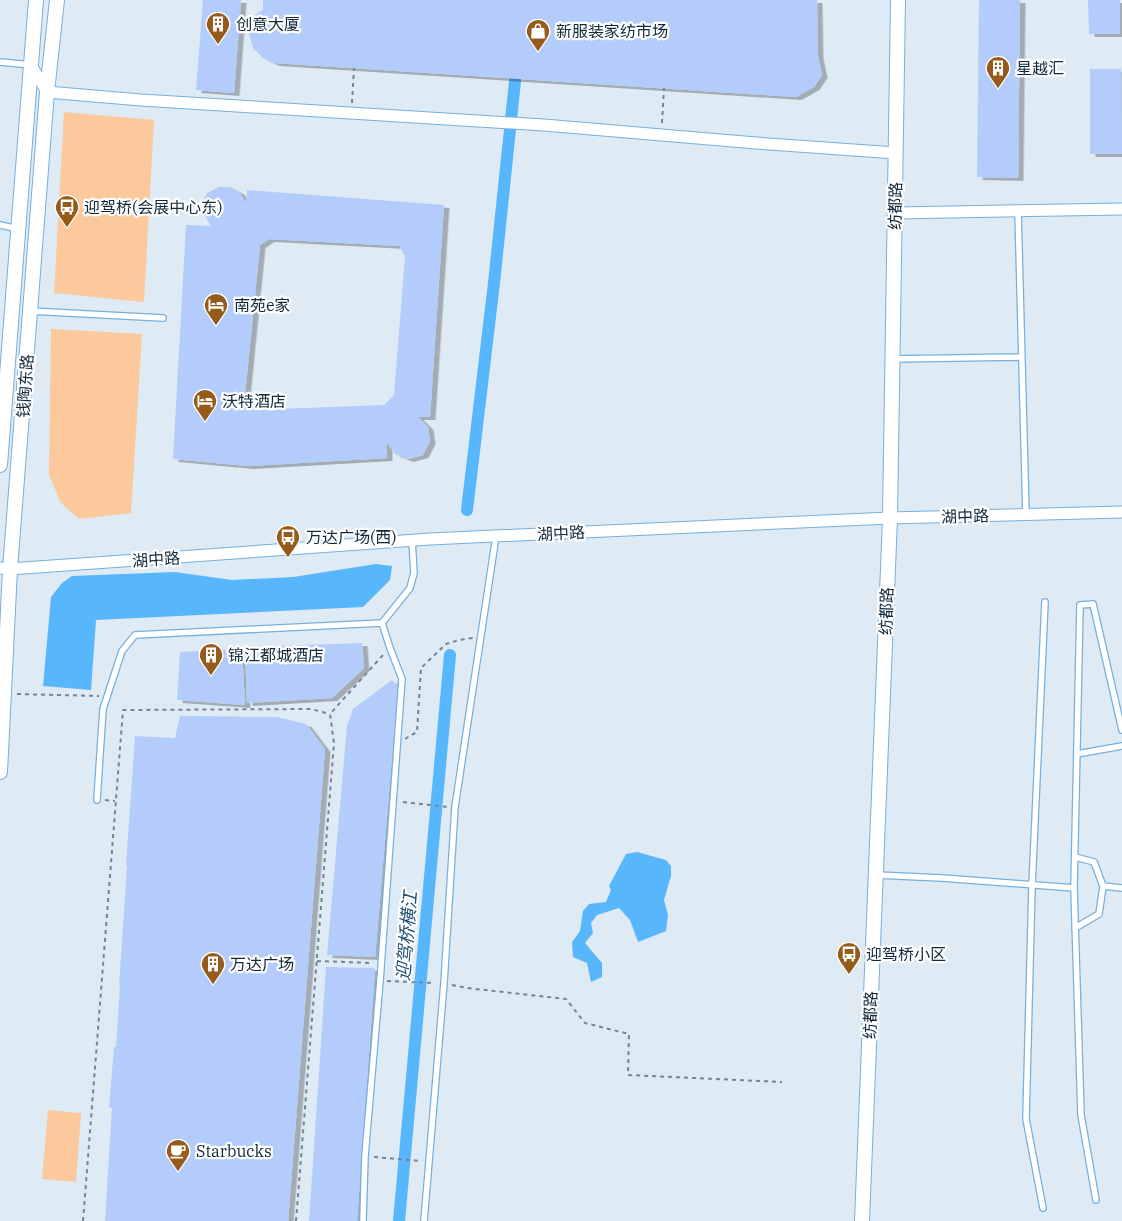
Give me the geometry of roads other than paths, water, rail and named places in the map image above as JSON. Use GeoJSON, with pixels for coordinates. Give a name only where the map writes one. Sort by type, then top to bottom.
{"type":"FeatureCollection","features":[{"type":"Feature","properties":{"kind":"street","name":"钱陶东路"},"geometry":{"type":"LineString","coordinates":[[0,465],[36,0]]}},
{"type":"Feature","properties":{"kind":"street","name":"钱陶东路"},"geometry":{"type":"LineString","coordinates":[[0,772],[6,653],[5,569],[30,311],[47,92],[57,0]]}},
{"type":"Feature","properties":{"kind":"street","name":"纺都路"},"geometry":{"type":"LineString","coordinates":[[862,1221],[890,518],[898,0]]}},
{"type":"Feature","properties":{"kind":"street"},"geometry":{"type":"LineString","coordinates":[[31,65],[47,92],[141,100],[544,125],[896,153]]}},
{"type":"Feature","properties":{"kind":"street"},"geometry":{"type":"LineString","coordinates":[[895,213],[1122,209]]}},
{"type":"Feature","properties":{"kind":"street","name":"湖中路"},"geometry":{"type":"LineString","coordinates":[[5,569],[412,540],[890,518],[1122,512]]}},
{"type":"Feature","properties":{"kind":"lane"},"geometry":{"type":"LineString","coordinates":[[0,62],[31,65]]}},
{"type":"Feature","properties":{"kind":"lane"},"geometry":{"type":"LineString","coordinates":[[1018,211],[1026,515]]}},
{"type":"Feature","properties":{"kind":"lane"},"geometry":{"type":"LineString","coordinates":[[0,225],[18,229]]}},
{"type":"Feature","properties":{"kind":"lane"},"geometry":{"type":"LineString","coordinates":[[30,311],[163,318]]}},
{"type":"Feature","properties":{"kind":"lane"},"geometry":{"type":"LineString","coordinates":[[892,359],[1022,357]]}},
{"type":"Feature","properties":{"kind":"lane"},"geometry":{"type":"LineString","coordinates":[[424,1221],[444,983],[455,807],[496,536]]}},
{"type":"Feature","properties":{"kind":"lane"},"geometry":{"type":"LineString","coordinates":[[97,800],[103,709],[122,651],[135,636],[382,623],[410,588],[414,573],[412,540]]}},
{"type":"Feature","properties":{"kind":"lane"},"geometry":{"type":"LineString","coordinates":[[1043,1208],[1026,1118],[1032,886],[1045,602]]}},
{"type":"Feature","properties":{"kind":"lane"},"geometry":{"type":"LineString","coordinates":[[1096,1200],[1080,1115],[1074,888],[1080,605],[1092,604],[1122,730]]}},
{"type":"Feature","properties":{"kind":"lane"},"geometry":{"type":"LineString","coordinates":[[362,1221],[365,1156],[402,679],[382,623]]}},
{"type":"Feature","properties":{"kind":"lane"},"geometry":{"type":"LineString","coordinates":[[1077,754],[1122,746]]}},
{"type":"Feature","properties":{"kind":"lane"},"geometry":{"type":"LineString","coordinates":[[1075,857],[1094,862],[1104,886],[1099,914],[1075,928]]}},
{"type":"Feature","properties":{"kind":"lane"},"geometry":{"type":"LineString","coordinates":[[876,875],[1074,888]]}},
{"type":"Feature","properties":{"kind":"lane"},"geometry":{"type":"LineString","coordinates":[[1104,886],[1122,888]]}},
{"type":"Feature","properties":{"kind":"water"},"geometry":{"type":"Polygon","coordinates":[[[376,564],[392,566],[390,580],[363,607],[96,620],[91,690],[43,686],[51,597],[62,583],[72,576],[175,572],[232,580],[293,577],[376,564]]]}},
{"type":"Feature","properties":{"kind":"water"},"geometry":{"type":"Polygon","coordinates":[[[637,852],[666,860],[671,866],[671,876],[664,900],[668,915],[666,931],[638,942],[630,920],[619,908],[597,915],[591,923],[593,933],[585,943],[602,963],[602,977],[591,982],[587,963],[573,957],[572,942],[580,931],[583,911],[589,904],[606,902],[611,890],[609,886],[626,854],[637,852]]]}},
{"type":"Feature","properties":{"kind":"waterway"},"geometry":{"type":"LineString","coordinates":[[467,510],[494,283],[517,62]]}},
{"type":"Feature","properties":{"kind":"waterway","name":"迎驾桥横江"},"geometry":{"type":"LineString","coordinates":[[399,1221],[450,655]]}},
{"type":"Feature","properties":{"kind":"place","name":"创意大厦"},"geometry":{"type":"Point","coordinates":[218,45]}},
{"type":"Feature","properties":{"kind":"place","name":"新服装家纺市场"},"geometry":{"type":"Point","coordinates":[538,52]}},
{"type":"Feature","properties":{"kind":"place","name":"星越汇"},"geometry":{"type":"Point","coordinates":[998,89]}},
{"type":"Feature","properties":{"kind":"place","name":"迎驾桥(会展中心东)"},"geometry":{"type":"Point","coordinates":[67,228]}},
{"type":"Feature","properties":{"kind":"place","name":"南苑e家"},"geometry":{"type":"Point","coordinates":[216,326]}},
{"type":"Feature","properties":{"kind":"place","name":"沃特酒店"},"geometry":{"type":"Point","coordinates":[205,422]}},
{"type":"Feature","properties":{"kind":"place","name":"万达广场(西)"},"geometry":{"type":"Point","coordinates":[288,558]}},
{"type":"Feature","properties":{"kind":"place","name":"锦江都城酒店"},"geometry":{"type":"Point","coordinates":[211,676]}},
{"type":"Feature","properties":{"kind":"place","name":"迎驾桥小区"},"geometry":{"type":"Point","coordinates":[849,975]}},
{"type":"Feature","properties":{"kind":"place","name":"万达广场"},"geometry":{"type":"Point","coordinates":[213,985]}},
{"type":"Feature","properties":{"kind":"place","name":"Starbucks"},"geometry":{"type":"Point","coordinates":[178,1172]}}]}
